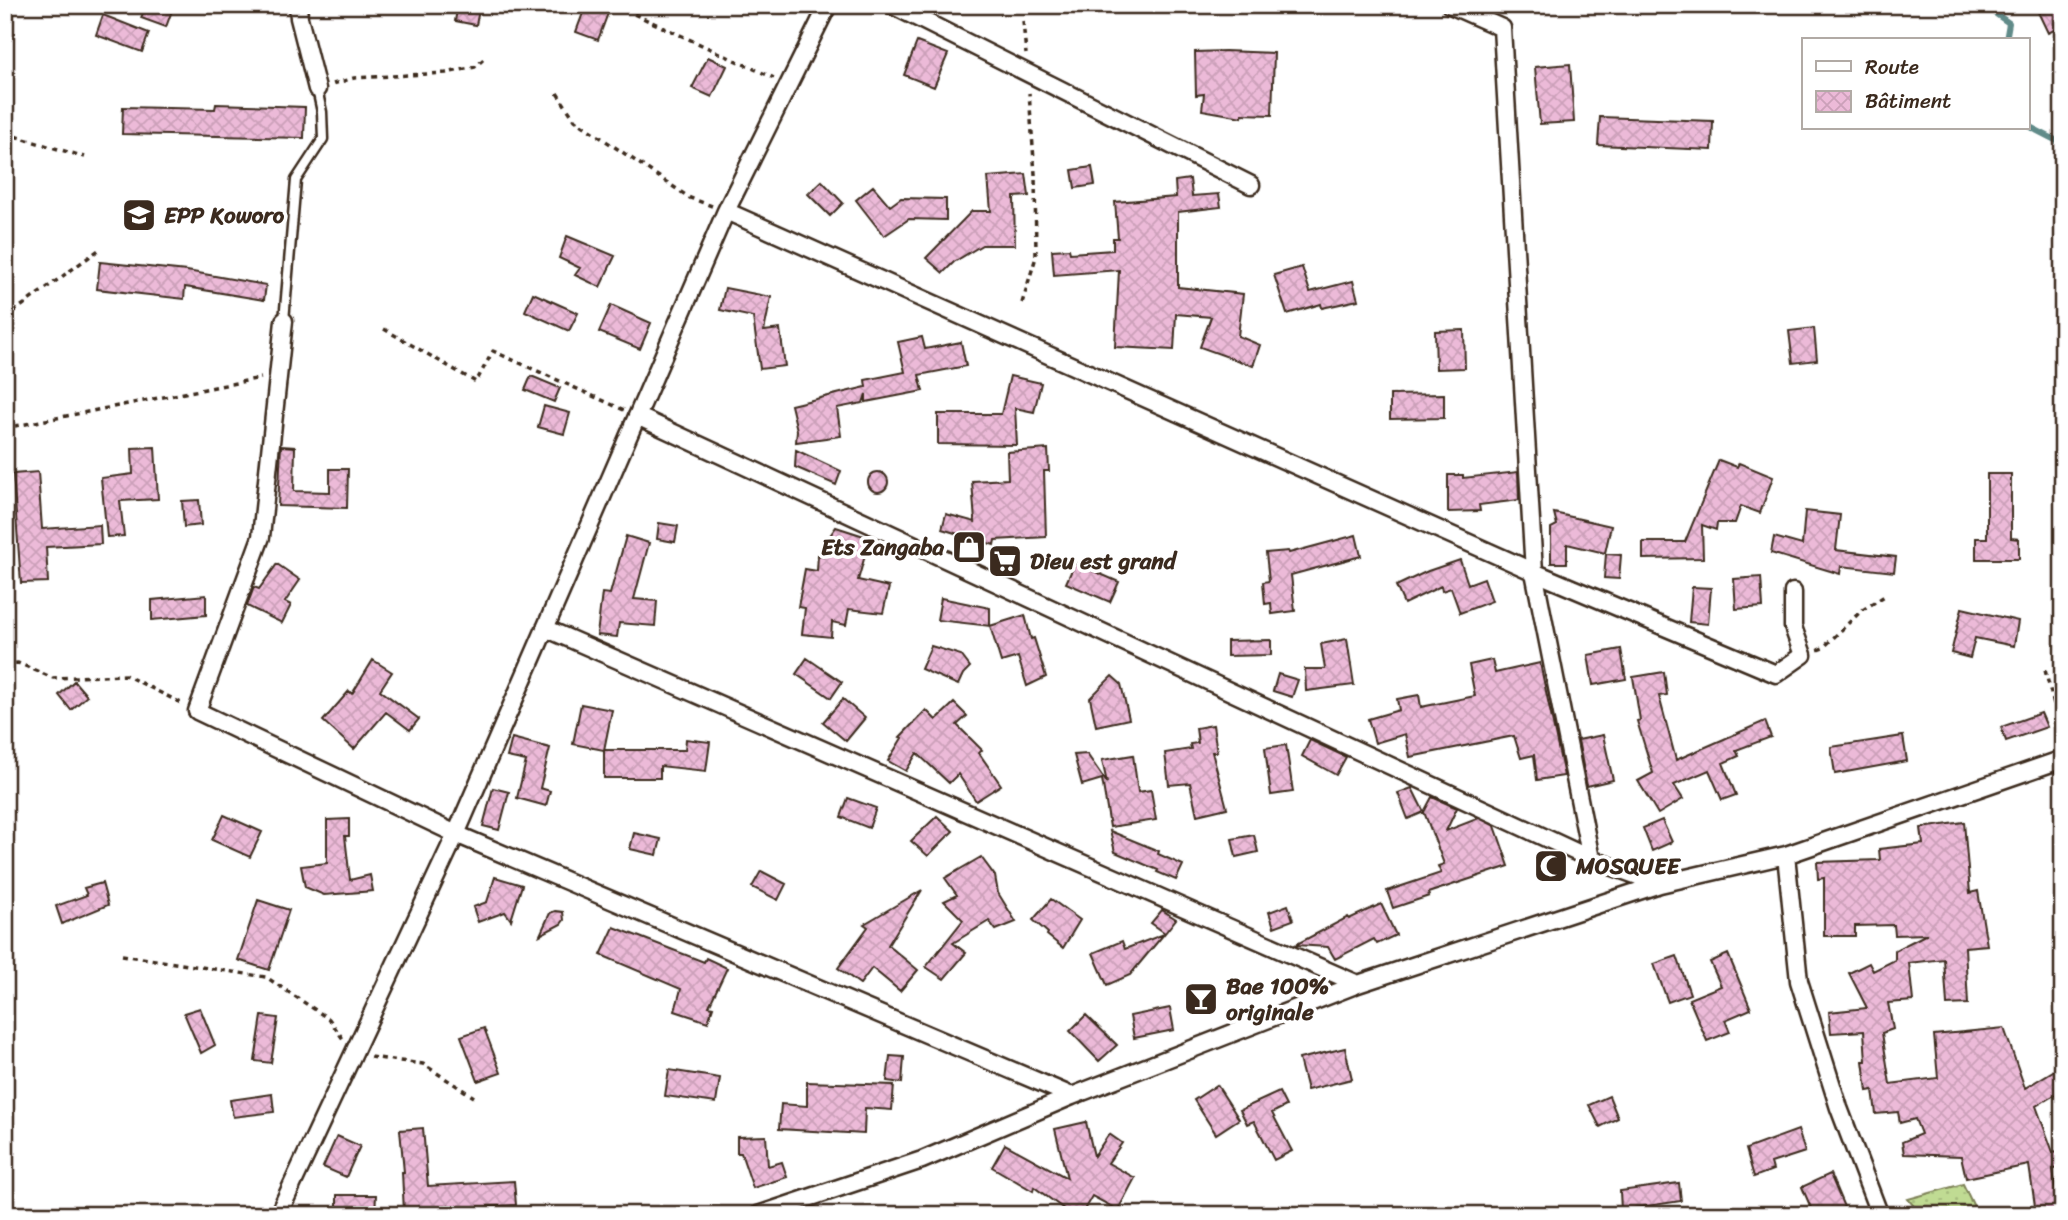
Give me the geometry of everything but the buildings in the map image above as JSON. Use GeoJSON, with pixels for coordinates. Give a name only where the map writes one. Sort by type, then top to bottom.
{"type":"FeatureCollection","features":[{"type":"Feature","properties":{"kind":"street"},"geometry":{"type":"LineString","coordinates":[[286,5],[299,12],[317,89]]}},
{"type":"Feature","properties":{"kind":"street"},"geometry":{"type":"LineString","coordinates":[[278,1215],[457,834],[726,211],[828,5]]}},
{"type":"Feature","properties":{"kind":"street"},"geometry":{"type":"LineString","coordinates":[[892,5],[1251,185]]}},
{"type":"Feature","properties":{"kind":"street"},"geometry":{"type":"LineString","coordinates":[[1450,5],[1502,29],[1534,572],[1591,859]]}},
{"type":"Feature","properties":{"kind":"street"},"geometry":{"type":"LineString","coordinates":[[726,211],[1534,572],[1776,674],[1803,655],[1793,627],[1793,592]]}},
{"type":"Feature","properties":{"kind":"street"},"geometry":{"type":"LineString","coordinates":[[284,321],[261,537],[197,711],[457,834],[1072,1096]]}},
{"type":"Feature","properties":{"kind":"street"},"geometry":{"type":"LineString","coordinates":[[637,416],[1591,859],[1660,884]]}},
{"type":"Feature","properties":{"kind":"street"},"geometry":{"type":"LineString","coordinates":[[545,628],[1358,985]]}},
{"type":"Feature","properties":{"kind":"street"},"geometry":{"type":"LineString","coordinates":[[758,1215],[922,1160],[1072,1096],[1358,985],[1660,884],[1786,855],[2060,764]]}},
{"type":"Feature","properties":{"kind":"street"},"geometry":{"type":"LineString","coordinates":[[1786,855],[1799,981],[1839,1108],[1878,1215]]}},
{"type":"Feature","properties":{"kind":"lane"},"geometry":{"type":"LineString","coordinates":[[284,321],[296,180],[323,139],[322,112],[317,89]]}},
{"type":"Feature","properties":{"kind":"path"},"geometry":{"type":"LineString","coordinates":[[638,5],[634,14],[788,85]]}},
{"type":"Feature","properties":{"kind":"path"},"geometry":{"type":"LineString","coordinates":[[1022,303],[1036,257],[1035,174],[1023,21]]}},
{"type":"Feature","properties":{"kind":"path"},"geometry":{"type":"LineString","coordinates":[[317,89],[354,78],[446,73],[475,66],[487,56]]}},
{"type":"Feature","properties":{"kind":"path"},"geometry":{"type":"LineString","coordinates":[[557,93],[575,120],[690,198],[726,211]]}},
{"type":"Feature","properties":{"kind":"path"},"geometry":{"type":"LineString","coordinates":[[5,137],[14,136],[85,157]]}},
{"type":"Feature","properties":{"kind":"path"},"geometry":{"type":"LineString","coordinates":[[5,318],[100,249]]}},
{"type":"Feature","properties":{"kind":"path"},"geometry":{"type":"LineString","coordinates":[[384,329],[476,382],[493,351],[637,416]]}},
{"type":"Feature","properties":{"kind":"path"},"geometry":{"type":"LineString","coordinates":[[5,428],[250,381],[279,373]]}},
{"type":"Feature","properties":{"kind":"path"},"geometry":{"type":"LineString","coordinates":[[1803,655],[1823,648],[1861,611],[1886,595]]}},
{"type":"Feature","properties":{"kind":"path"},"geometry":{"type":"LineString","coordinates":[[5,664],[18,663],[53,678],[125,675],[197,711]]}},
{"type":"Feature","properties":{"kind":"path"},"geometry":{"type":"LineString","coordinates":[[2045,670],[2063,740]]}},
{"type":"Feature","properties":{"kind":"path"},"geometry":{"type":"LineString","coordinates":[[122,954],[266,977],[329,1019],[354,1055],[424,1064],[474,1097]]}},
{"type":"Feature","properties":{"kind":"green space"},"geometry":{"type":"Polygon","coordinates":[[[1963,1184],[1978,1215],[1921,1215],[1908,1199],[1963,1184]]]}},
{"type":"Feature","properties":{"kind":"waterway"},"geometry":{"type":"LineString","coordinates":[[1983,5],[2009,23],[2006,38]]}},
{"type":"Feature","properties":{"kind":"waterway"},"geometry":{"type":"LineString","coordinates":[[2030,127],[2063,144]]}},
{"type":"Feature","properties":{"kind":"place","name":"EPP Koworo"},"geometry":{"type":"Point","coordinates":[139,215]}},
{"type":"Feature","properties":{"kind":"place","name":"Ets Zangaba"},"geometry":{"type":"Point","coordinates":[969,547]}},
{"type":"Feature","properties":{"kind":"place","name":"Dieu est grand"},"geometry":{"type":"Point","coordinates":[1005,561]}},
{"type":"Feature","properties":{"kind":"place","name":"MOSQUEE"},"geometry":{"type":"Point","coordinates":[1551,866]}},
{"type":"Feature","properties":{"kind":"place","name":"Bae 100% originale"},"geometry":{"type":"Point","coordinates":[1201,999]}}]}
